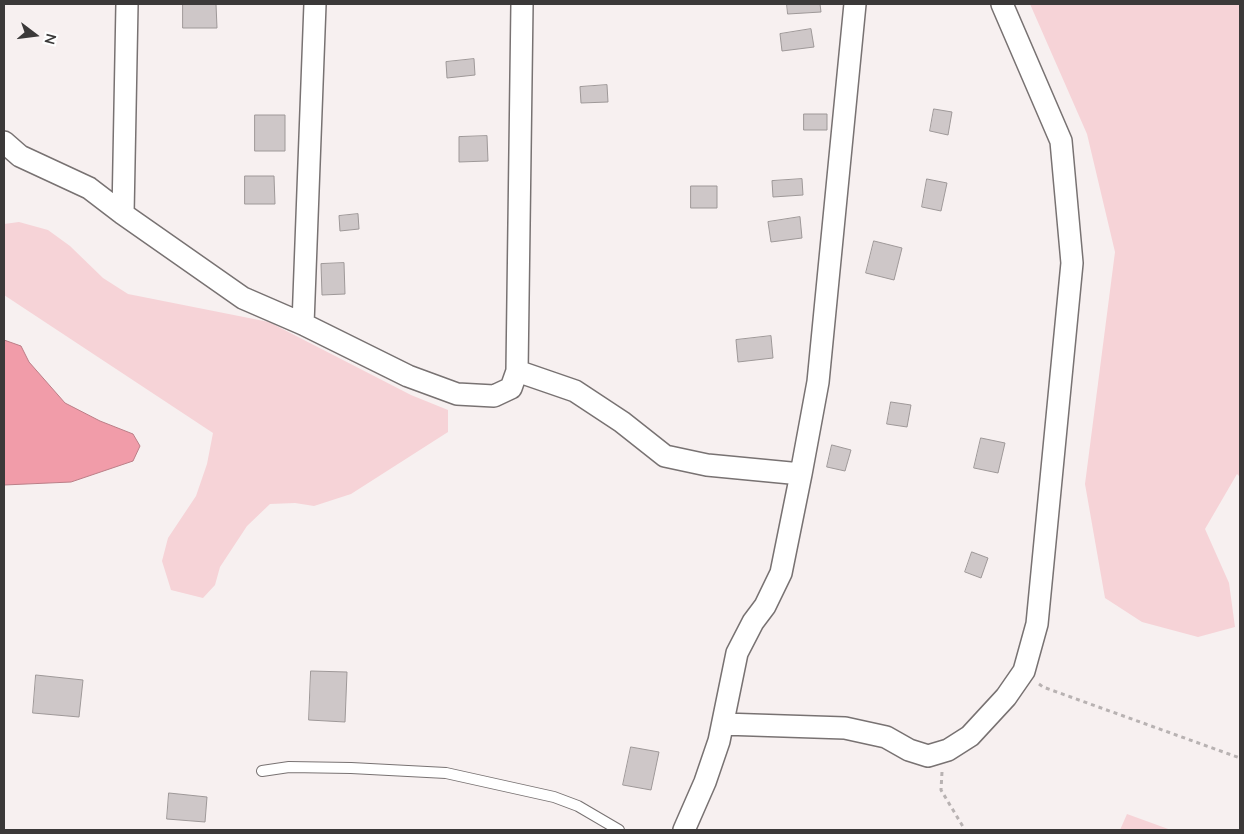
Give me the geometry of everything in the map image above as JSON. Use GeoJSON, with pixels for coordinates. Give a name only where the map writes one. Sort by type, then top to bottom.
{"type":"FeatureCollection","features":[{"type":"Feature","properties":{"kind":"street"},"geometry":{"type":"LineString","coordinates":[[123,214],[127,4]]}},
{"type":"Feature","properties":{"kind":"street"},"geometry":{"type":"LineString","coordinates":[[304,324],[315,4]]}},
{"type":"Feature","properties":{"kind":"street"},"geometry":{"type":"LineString","coordinates":[[4,142],[20,156],[89,188],[243,298],[304,324],[408,376],[456,394],[494,396],[511,388],[518,371],[522,4]]}},
{"type":"Feature","properties":{"kind":"street"},"geometry":{"type":"LineString","coordinates":[[684,830],[705,782],[723,724],[737,653],[753,622],[765,606],[781,573],[818,382],[855,4]]}},
{"type":"Feature","properties":{"kind":"street"},"geometry":{"type":"LineString","coordinates":[[723,724],[845,728],[886,737],[909,750],[928,756],[948,750],[970,736],[1006,697],[1024,670],[1037,624],[1072,263],[1061,141],[1002,4]]}},
{"type":"Feature","properties":{"kind":"street"},"geometry":{"type":"LineString","coordinates":[[518,371],[575,391],[622,422],[665,456],[707,466],[801,474]]}},
{"type":"Feature","properties":{"kind":"lane"},"geometry":{"type":"LineString","coordinates":[[262,771],[288,767],[446,773],[554,796],[578,806],[619,830]]}},
{"type":"Feature","properties":{"kind":"path"},"geometry":{"type":"LineString","coordinates":[[1024,670],[1043,687],[1240,758]]}},
{"type":"Feature","properties":{"kind":"path"},"geometry":{"type":"LineString","coordinates":[[942,752],[942,790],[965,830]]}},
{"type":"Feature","properties":{"kind":"shaded area"},"geometry":{"type":"Polygon","coordinates":[[[1030,4],[1240,4],[1240,477],[1237,474],[1205,529],[1229,583],[1235,627],[1198,637],[1142,622],[1105,598],[1085,484],[1115,252],[1087,134],[1030,4]]]}},
{"type":"Feature","properties":{"kind":"shaded area"},"geometry":{"type":"Polygon","coordinates":[[[19,222],[48,230],[70,246],[103,278],[128,294],[269,322],[411,395],[448,410],[448,432],[351,494],[314,506],[295,503],[270,504],[247,526],[220,567],[215,585],[203,598],[171,590],[162,561],[168,538],[196,496],[207,464],[213,433],[4,295],[4,224],[19,222]]]}},
{"type":"Feature","properties":{"kind":"shaded area"},"geometry":{"type":"Polygon","coordinates":[[[4,340],[21,346],[29,362],[65,403],[100,421],[133,434],[140,446],[133,461],[71,482],[4,485],[4,340]]]}},
{"type":"Feature","properties":{"kind":"shaded area"},"geometry":{"type":"Polygon","coordinates":[[[1127,814],[1171,830],[1120,830],[1127,814]]]}},
{"type":"Feature","properties":{"kind":"building"},"geometry":{"type":"Polygon","coordinates":[[[183,4],[216,4],[217,28],[183,28],[183,4]]]}},
{"type":"Feature","properties":{"kind":"building"},"geometry":{"type":"Polygon","coordinates":[[[787,4],[820,4],[821,12],[788,14],[787,4]]]}},
{"type":"Feature","properties":{"kind":"building"},"geometry":{"type":"Polygon","coordinates":[[[811,29],[814,47],[782,51],[780,34],[811,29]]]}},
{"type":"Feature","properties":{"kind":"building"},"geometry":{"type":"Polygon","coordinates":[[[474,59],[475,75],[447,78],[446,62],[474,59]]]}},
{"type":"Feature","properties":{"kind":"building"},"geometry":{"type":"Polygon","coordinates":[[[607,85],[608,102],[581,103],[580,87],[607,85]]]}},
{"type":"Feature","properties":{"kind":"building"},"geometry":{"type":"Polygon","coordinates":[[[934,109],[952,112],[948,135],[930,131],[934,109]]]}},
{"type":"Feature","properties":{"kind":"building"},"geometry":{"type":"Polygon","coordinates":[[[804,114],[827,114],[827,130],[804,130],[804,114]]]}},
{"type":"Feature","properties":{"kind":"building"},"geometry":{"type":"Polygon","coordinates":[[[255,115],[285,115],[285,151],[255,151],[255,115]]]}},
{"type":"Feature","properties":{"kind":"building"},"geometry":{"type":"Polygon","coordinates":[[[487,136],[488,161],[459,162],[459,137],[487,136]]]}},
{"type":"Feature","properties":{"kind":"building"},"geometry":{"type":"Polygon","coordinates":[[[245,176],[274,176],[275,204],[245,204],[245,176]]]}},
{"type":"Feature","properties":{"kind":"building"},"geometry":{"type":"Polygon","coordinates":[[[802,179],[803,195],[773,197],[772,181],[802,179]]]}},
{"type":"Feature","properties":{"kind":"building"},"geometry":{"type":"Polygon","coordinates":[[[927,179],[947,183],[941,211],[922,207],[927,179]]]}},
{"type":"Feature","properties":{"kind":"building"},"geometry":{"type":"Polygon","coordinates":[[[691,186],[717,186],[717,208],[691,208],[691,186]]]}},
{"type":"Feature","properties":{"kind":"building"},"geometry":{"type":"Polygon","coordinates":[[[358,214],[359,229],[340,231],[339,216],[358,214]]]}},
{"type":"Feature","properties":{"kind":"building"},"geometry":{"type":"Polygon","coordinates":[[[800,217],[802,238],[771,242],[768,222],[800,217]]]}},
{"type":"Feature","properties":{"kind":"building"},"geometry":{"type":"Polygon","coordinates":[[[874,241],[902,248],[894,280],[866,273],[874,241]]]}},
{"type":"Feature","properties":{"kind":"building"},"geometry":{"type":"Polygon","coordinates":[[[344,263],[345,294],[322,295],[321,264],[344,263]]]}},
{"type":"Feature","properties":{"kind":"building"},"geometry":{"type":"Polygon","coordinates":[[[771,336],[773,358],[738,362],[736,340],[771,336]]]}},
{"type":"Feature","properties":{"kind":"building"},"geometry":{"type":"Polygon","coordinates":[[[891,402],[911,405],[907,427],[887,424],[891,402]]]}},
{"type":"Feature","properties":{"kind":"building"},"geometry":{"type":"Polygon","coordinates":[[[981,438],[1005,443],[998,473],[974,468],[981,438]]]}},
{"type":"Feature","properties":{"kind":"building"},"geometry":{"type":"Polygon","coordinates":[[[832,445],[851,450],[845,471],[827,467],[832,445]]]}},
{"type":"Feature","properties":{"kind":"building"},"geometry":{"type":"Polygon","coordinates":[[[972,552],[988,558],[981,578],[965,572],[972,552]]]}},
{"type":"Feature","properties":{"kind":"building"},"geometry":{"type":"Polygon","coordinates":[[[311,671],[347,672],[345,722],[309,720],[311,671]]]}},
{"type":"Feature","properties":{"kind":"building"},"geometry":{"type":"Polygon","coordinates":[[[36,675],[83,680],[79,717],[33,713],[36,675]]]}},
{"type":"Feature","properties":{"kind":"building"},"geometry":{"type":"Polygon","coordinates":[[[631,747],[659,752],[651,790],[623,785],[631,747]]]}},
{"type":"Feature","properties":{"kind":"building"},"geometry":{"type":"Polygon","coordinates":[[[169,793],[207,797],[205,822],[167,819],[169,793]]]}}]}
